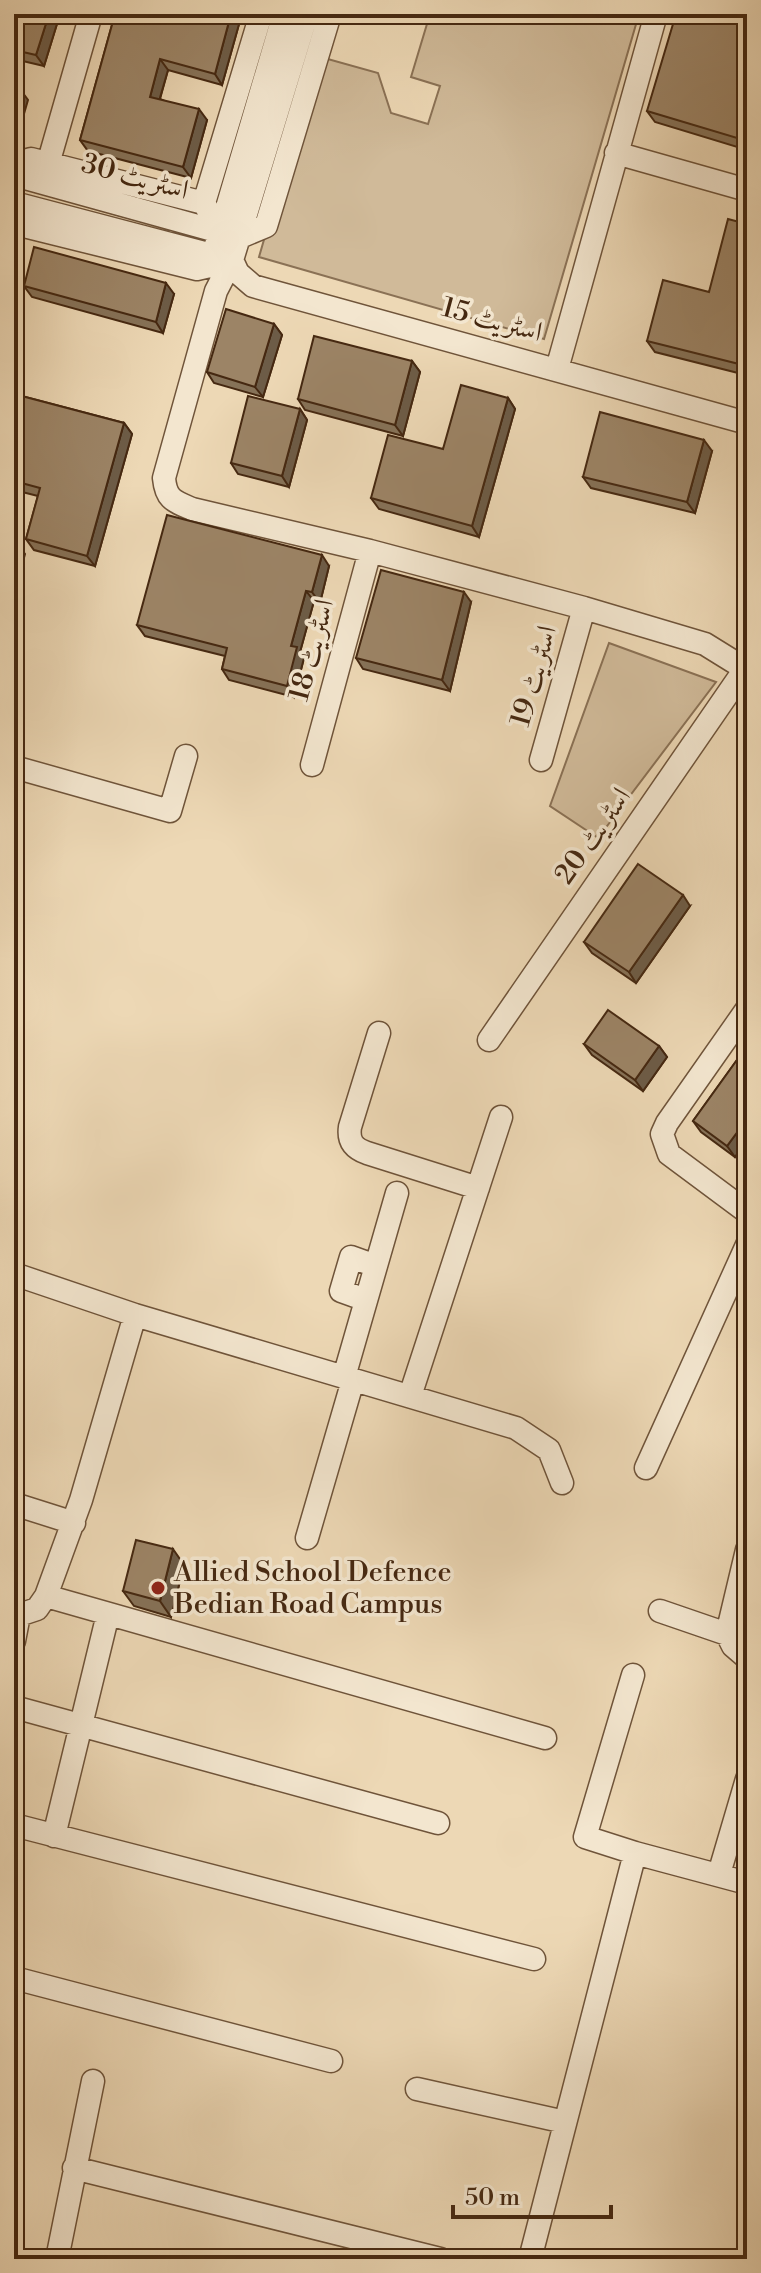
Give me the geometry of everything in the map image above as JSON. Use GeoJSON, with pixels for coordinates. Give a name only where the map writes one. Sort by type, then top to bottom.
{"type":"FeatureCollection","features":[{"type":"Feature","properties":{"kind":"street"},"geometry":{"type":"LineString","coordinates":[[48,164],[91,14]]}},
{"type":"Feature","properties":{"kind":"street"},"geometry":{"type":"LineString","coordinates":[[204,203],[261,14]]}},
{"type":"Feature","properties":{"kind":"street"},"geometry":{"type":"LineString","coordinates":[[230,234],[284,14]]}},
{"type":"Feature","properties":{"kind":"street"},"geometry":{"type":"LineString","coordinates":[[307,14],[222,258],[216,291],[164,478],[165,492],[174,501],[192,509],[370,551],[705,644],[746,668]]}},
{"type":"Feature","properties":{"kind":"street"},"geometry":{"type":"LineString","coordinates":[[230,234],[266,226],[330,14]]}},
{"type":"Feature","properties":{"kind":"street"},"geometry":{"type":"LineString","coordinates":[[557,369],[656,14]]}},
{"type":"Feature","properties":{"kind":"street"},"geometry":{"type":"LineString","coordinates":[[616,153],[747,190]]}},
{"type":"Feature","properties":{"kind":"street"},"geometry":{"type":"LineString","coordinates":[[14,173],[17,163],[31,159],[204,203],[230,234]]}},
{"type":"Feature","properties":{"kind":"street","name":"اسٹریٹ 30"},"geometry":{"type":"LineString","coordinates":[[14,173],[230,234]]}},
{"type":"Feature","properties":{"kind":"street"},"geometry":{"type":"LineString","coordinates":[[14,219],[197,269],[222,258]]}},
{"type":"Feature","properties":{"kind":"street","name":"اسٹریٹ 15"},"geometry":{"type":"LineString","coordinates":[[222,258],[253,286],[747,423]]}},
{"type":"Feature","properties":{"kind":"street","name":"اسٹریٹ 18"},"geometry":{"type":"LineString","coordinates":[[312,765],[370,551]]}},
{"type":"Feature","properties":{"kind":"street","name":"اسٹریٹ 19"},"geometry":{"type":"LineString","coordinates":[[541,760],[584,608]]}},
{"type":"Feature","properties":{"kind":"street","name":"اسٹریٹ 20"},"geometry":{"type":"LineString","coordinates":[[489,1040],[746,668]]}},
{"type":"Feature","properties":{"kind":"street"},"geometry":{"type":"LineString","coordinates":[[14,767],[170,811],[186,756]]}},
{"type":"Feature","properties":{"kind":"street"},"geometry":{"type":"LineString","coordinates":[[747,1009],[662,1134],[669,1154],[747,1212]]}},
{"type":"Feature","properties":{"kind":"street"},"geometry":{"type":"LineString","coordinates":[[379,1033],[348,1135],[353,1145],[367,1153],[478,1188]]}},
{"type":"Feature","properties":{"kind":"street"},"geometry":{"type":"LineString","coordinates":[[410,1396],[501,1117]]}},
{"type":"Feature","properties":{"kind":"street"},"geometry":{"type":"LineString","coordinates":[[307,1538],[366,1300],[341,1291],[351,1257],[376,1266],[397,1193]]}},
{"type":"Feature","properties":{"kind":"street"},"geometry":{"type":"LineString","coordinates":[[646,1468],[747,1245]]}},
{"type":"Feature","properties":{"kind":"street"},"geometry":{"type":"LineString","coordinates":[[14,1274],[135,1315],[516,1428],[549,1450],[562,1483]]}},
{"type":"Feature","properties":{"kind":"street"},"geometry":{"type":"LineString","coordinates":[[14,1641],[17,1615],[37,1609],[46,1596],[74,1523],[135,1315]]}},
{"type":"Feature","properties":{"kind":"street"},"geometry":{"type":"LineString","coordinates":[[14,1504],[74,1523]]}},
{"type":"Feature","properties":{"kind":"street"},"geometry":{"type":"LineString","coordinates":[[747,1550],[727,1634],[733,1646],[747,1658]]}},
{"type":"Feature","properties":{"kind":"street"},"geometry":{"type":"LineString","coordinates":[[46,1596],[545,1738]]}},
{"type":"Feature","properties":{"kind":"street"},"geometry":{"type":"LineString","coordinates":[[660,1611],[727,1634]]}},
{"type":"Feature","properties":{"kind":"street"},"geometry":{"type":"LineString","coordinates":[[54,1836],[108,1614]]}},
{"type":"Feature","properties":{"kind":"street"},"geometry":{"type":"LineString","coordinates":[[633,1675],[585,1837],[747,1883]]}},
{"type":"Feature","properties":{"kind":"street"},"geometry":{"type":"LineString","coordinates":[[14,1707],[438,1823]]}},
{"type":"Feature","properties":{"kind":"street"},"geometry":{"type":"LineString","coordinates":[[719,1874],[747,1779]]}},
{"type":"Feature","properties":{"kind":"street"},"geometry":{"type":"LineString","coordinates":[[14,1825],[534,1959]]}},
{"type":"Feature","properties":{"kind":"street"},"geometry":{"type":"LineString","coordinates":[[530,2259],[635,1853]]}},
{"type":"Feature","properties":{"kind":"street"},"geometry":{"type":"LineString","coordinates":[[14,1978],[331,2061]]}},
{"type":"Feature","properties":{"kind":"street"},"geometry":{"type":"LineString","coordinates":[[57,2259],[93,2081]]}},
{"type":"Feature","properties":{"kind":"street"},"geometry":{"type":"LineString","coordinates":[[417,2089],[565,2122]]}},
{"type":"Feature","properties":{"kind":"street"},"geometry":{"type":"LineString","coordinates":[[74,2168],[440,2259]]}},
{"type":"Feature","properties":{"kind":"shaded area"},"geometry":{"type":"Polygon","coordinates":[[[430,14],[639,14],[544,339],[259,257],[317,56],[378,73],[391,113],[428,124],[440,86],[411,77],[430,14]]]}},
{"type":"Feature","properties":{"kind":"shaded area"},"geometry":{"type":"Polygon","coordinates":[[[609,643],[716,682],[598,838],[550,806],[609,643]]]}},
{"type":"Feature","properties":{"kind":"building"},"geometry":{"type":"Polygon","coordinates":[[[14,14],[49,14],[36,55],[14,50],[14,14]]]}},
{"type":"Feature","properties":{"kind":"building"},"geometry":{"type":"Polygon","coordinates":[[[115,14],[231,14],[215,74],[160,59],[150,97],[199,109],[183,167],[80,140],[115,14]]]}},
{"type":"Feature","properties":{"kind":"building"},"geometry":{"type":"Polygon","coordinates":[[[676,14],[747,14],[747,141],[647,111],[676,14]]]}},
{"type":"Feature","properties":{"kind":"building"},"geometry":{"type":"Polygon","coordinates":[[[14,87],[20,89],[14,111],[14,87]]]}},
{"type":"Feature","properties":{"kind":"building"},"geometry":{"type":"Polygon","coordinates":[[[728,219],[747,224],[747,331],[739,364],[647,341],[663,280],[709,292],[728,219]]]}},
{"type":"Feature","properties":{"kind":"building"},"geometry":{"type":"Polygon","coordinates":[[[34,247],[166,283],[156,322],[24,286],[34,247]]]}},
{"type":"Feature","properties":{"kind":"building"},"geometry":{"type":"Polygon","coordinates":[[[226,309],[274,324],[255,387],[207,372],[226,309]]]}},
{"type":"Feature","properties":{"kind":"building"},"geometry":{"type":"Polygon","coordinates":[[[314,336],[412,361],[395,425],[298,399],[314,336]]]}},
{"type":"Feature","properties":{"kind":"building"},"geometry":{"type":"Polygon","coordinates":[[[461,385],[508,398],[472,526],[371,498],[388,435],[443,449],[461,385]]]}},
{"type":"Feature","properties":{"kind":"building"},"geometry":{"type":"Polygon","coordinates":[[[14,394],[124,423],[87,556],[26,539],[40,488],[14,481],[14,394]]]}},
{"type":"Feature","properties":{"kind":"building"},"geometry":{"type":"Polygon","coordinates":[[[248,396],[300,409],[282,476],[231,463],[248,396]]]}},
{"type":"Feature","properties":{"kind":"building"},"geometry":{"type":"Polygon","coordinates":[[[600,412],[704,440],[687,502],[583,477],[600,412]]]}},
{"type":"Feature","properties":{"kind":"building"},"geometry":{"type":"Polygon","coordinates":[[[167,515],[322,555],[312,592],[306,591],[291,646],[297,647],[287,686],[222,669],[227,648],[137,625],[167,515]]]}},
{"type":"Feature","properties":{"kind":"building"},"geometry":{"type":"Polygon","coordinates":[[[381,570],[464,592],[442,680],[356,658],[381,570]]]}},
{"type":"Feature","properties":{"kind":"building"},"geometry":{"type":"Polygon","coordinates":[[[638,864],[683,895],[629,972],[584,942],[638,864]]]}},
{"type":"Feature","properties":{"kind":"building"},"geometry":{"type":"Polygon","coordinates":[[[608,1010],[659,1046],[635,1080],[584,1044],[608,1010]]]}},
{"type":"Feature","properties":{"kind":"building"},"geometry":{"type":"Polygon","coordinates":[[[747,1046],[747,1119],[727,1146],[693,1121],[747,1046]]]}},
{"type":"Feature","properties":{"kind":"building"},"geometry":{"type":"Polygon","coordinates":[[[136,1540],[173,1549],[160,1601],[123,1591],[136,1540]]]}},
{"type":"Feature","properties":{"kind":"building"},"geometry":{"type":"Polygon","coordinates":[[[747,1582],[747,1601],[742,1600],[747,1582]]]}},
{"type":"Feature","properties":{"kind":"place","name":"Allied School Defence Bedian Road Campus"},"geometry":{"type":"Point","coordinates":[158,1588]}}]}
